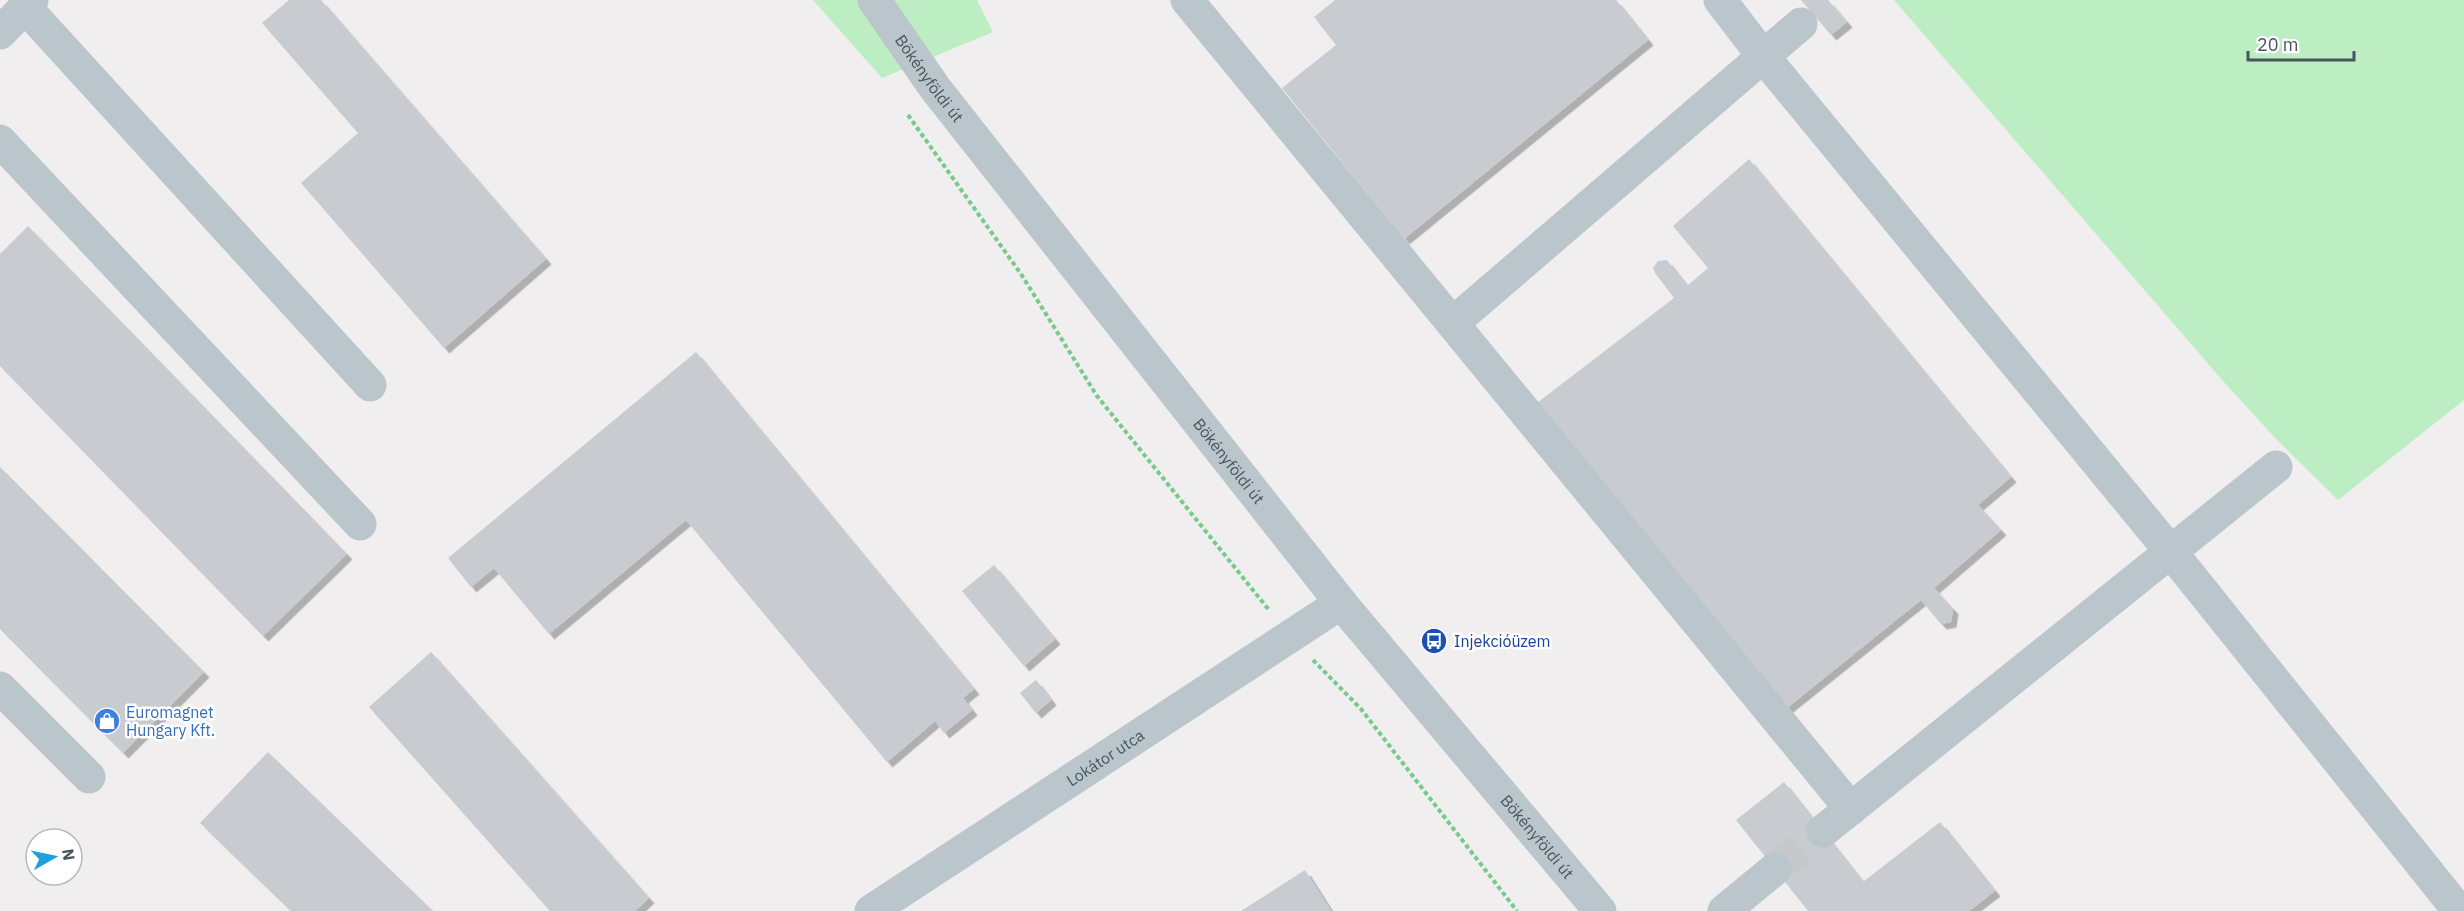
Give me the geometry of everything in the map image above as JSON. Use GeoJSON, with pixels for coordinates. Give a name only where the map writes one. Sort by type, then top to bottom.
{"type":"FeatureCollection","features":[{"type":"Feature","properties":{"kind":"street","name":"Bökényföldi út"},"geometry":{"type":"LineString","coordinates":[[874,0],[935,88],[1341,603],[1600,911]]}},
{"type":"Feature","properties":{"kind":"street"},"geometry":{"type":"LineString","coordinates":[[1187,0],[1454,322],[1851,809]]}},
{"type":"Feature","properties":{"kind":"street"},"geometry":{"type":"LineString","coordinates":[[1720,0],[1763,56],[2171,552],[2459,911]]}},
{"type":"Feature","properties":{"kind":"street"},"geometry":{"type":"LineString","coordinates":[[0,33],[29,3],[370,385]]}},
{"type":"Feature","properties":{"kind":"street"},"geometry":{"type":"LineString","coordinates":[[1454,322],[1801,24]]}},
{"type":"Feature","properties":{"kind":"street"},"geometry":{"type":"LineString","coordinates":[[0,141],[360,524]]}},
{"type":"Feature","properties":{"kind":"street"},"geometry":{"type":"LineString","coordinates":[[1823,831],[2276,467]]}},
{"type":"Feature","properties":{"kind":"street","name":"Lokátor utca"},"geometry":{"type":"LineString","coordinates":[[871,911],[1341,603]]}},
{"type":"Feature","properties":{"kind":"street"},"geometry":{"type":"LineString","coordinates":[[0,688],[89,777]]}},
{"type":"Feature","properties":{"kind":"street"},"geometry":{"type":"LineString","coordinates":[[1724,911],[1775,869]]}},
{"type":"Feature","properties":{"kind":"path"},"geometry":{"type":"LineString","coordinates":[[903,108],[1021,274],[1097,396],[1291,637],[1360,709],[1517,911]]}},
{"type":"Feature","properties":{"kind":"green space"},"geometry":{"type":"Polygon","coordinates":[[[813,0],[977,0],[993,32],[882,78],[813,0]]]}},
{"type":"Feature","properties":{"kind":"green space"},"geometry":{"type":"Polygon","coordinates":[[[1894,0],[2464,0],[2464,400],[2338,500],[2276,439],[2223,381],[1894,0]]]}},
{"type":"Feature","properties":{"kind":"building"},"geometry":{"type":"Polygon","coordinates":[[[289,0],[321,0],[546,259],[444,348],[301,183],[358,133],[262,23],[289,0]]]}},
{"type":"Feature","properties":{"kind":"building"},"geometry":{"type":"Polygon","coordinates":[[[1335,0],[1616,0],[1648,40],[1404,239],[1282,88],[1336,45],[1314,17],[1335,0]]]}},
{"type":"Feature","properties":{"kind":"building"},"geometry":{"type":"Polygon","coordinates":[[[1801,0],[1828,0],[1847,22],[1831,35],[1801,0]]]}},
{"type":"Feature","properties":{"kind":"building"},"geometry":{"type":"Polygon","coordinates":[[[1749,159],[2011,477],[1978,505],[2001,530],[1934,588],[1953,609],[1951,622],[1941,624],[1921,600],[1783,711],[1529,409],[1674,298],[1655,273],[1653,268],[1658,261],[1667,260],[1687,286],[1708,268],[1673,226],[1749,159]]]}},
{"type":"Feature","properties":{"kind":"building"},"geometry":{"type":"Polygon","coordinates":[[[28,226],[347,554],[263,636],[0,366],[0,254],[28,226]]]}},
{"type":"Feature","properties":{"kind":"building"},"geometry":{"type":"Polygon","coordinates":[[[696,352],[974,689],[963,698],[972,710],[944,733],[935,721],[887,762],[686,520],[549,634],[494,568],[471,587],[448,558],[696,352]]]}},
{"type":"Feature","properties":{"kind":"building"},"geometry":{"type":"Polygon","coordinates":[[[0,467],[204,672],[123,753],[0,629],[0,467]]]}},
{"type":"Feature","properties":{"kind":"building"},"geometry":{"type":"Polygon","coordinates":[[[994,565],[1055,639],[1024,666],[962,591],[994,565]]]}},
{"type":"Feature","properties":{"kind":"building"},"geometry":{"type":"Polygon","coordinates":[[[431,652],[649,898],[635,911],[550,911],[369,707],[431,652]]]}},
{"type":"Feature","properties":{"kind":"building"},"geometry":{"type":"Polygon","coordinates":[[[1036,680],[1051,700],[1036,713],[1020,693],[1036,680]]]}},
{"type":"Feature","properties":{"kind":"building"},"geometry":{"type":"Polygon","coordinates":[[[268,752],[433,911],[291,911],[200,823],[268,752]]]}},
{"type":"Feature","properties":{"kind":"building"},"geometry":{"type":"Polygon","coordinates":[[[1784,782],[1863,882],[1940,822],[1995,891],[1969,911],[1808,911],[1736,820],[1784,782]]]}},
{"type":"Feature","properties":{"kind":"building"},"geometry":{"type":"Polygon","coordinates":[[[1305,870],[1331,911],[1241,911],[1305,870]]]}},
{"type":"Feature","properties":{"kind":"tunnel"},"geometry":{"type":"LineString","coordinates":[[1775,869],[1823,831]]}},
{"type":"Feature","properties":{"kind":"place","name":"Injekcióüzem"},"geometry":{"type":"Point","coordinates":[1434,641]}},
{"type":"Feature","properties":{"kind":"place","name":"Euromagnet Hungary Kft."},"geometry":{"type":"Point","coordinates":[107,721]}}]}
